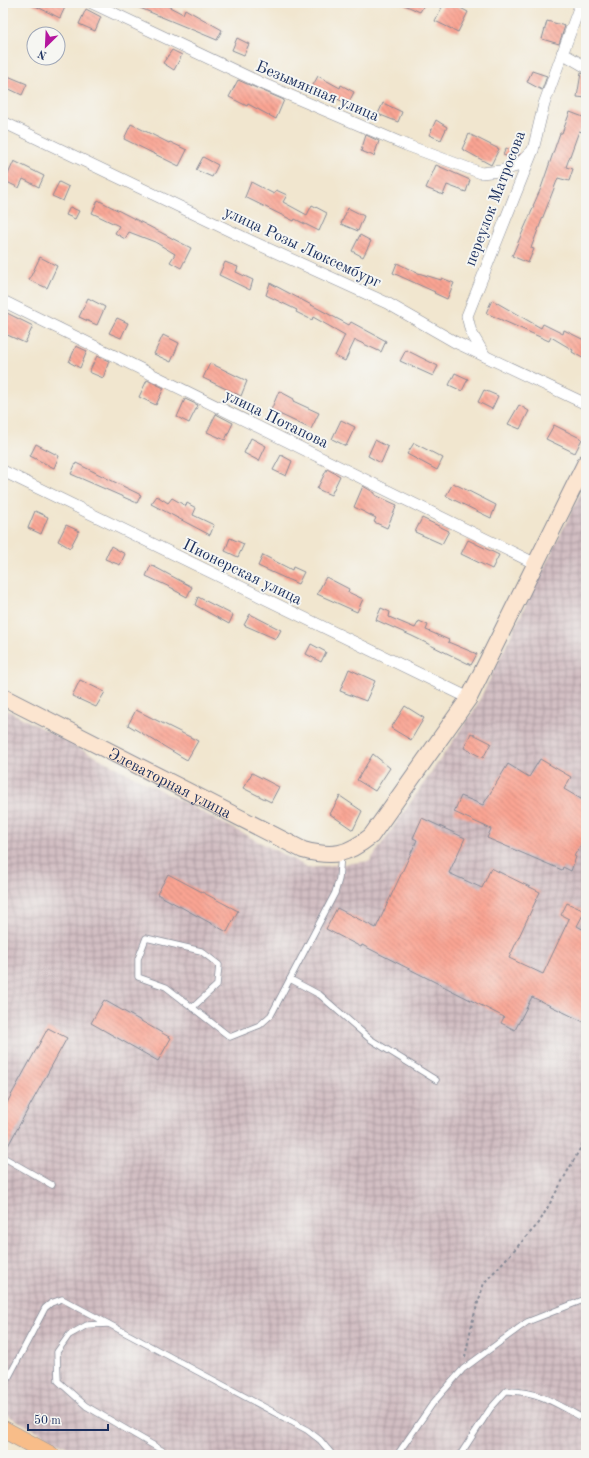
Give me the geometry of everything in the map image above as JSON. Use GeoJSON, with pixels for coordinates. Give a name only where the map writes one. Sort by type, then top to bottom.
{"type":"FeatureCollection","features":[{"type":"Feature","properties":{"kind":"main road"},"geometry":{"type":"LineString","coordinates":[[341,854],[359,846],[371,836],[469,698],[586,462]]}},
{"type":"Feature","properties":{"kind":"main road","name":"Элеваторная улица"},"geometry":{"type":"LineString","coordinates":[[3,697],[303,850],[323,855],[341,854]]}},
{"type":"Feature","properties":{"kind":"main road"},"geometry":{"type":"LineString","coordinates":[[3,1429],[51,1455]]}},
{"type":"Feature","properties":{"kind":"street","name":"Безымянная улица"},"geometry":{"type":"LineString","coordinates":[[92,3],[261,83],[406,145],[481,173],[500,171],[517,166],[533,150]]}},
{"type":"Feature","properties":{"kind":"street","name":"переулок Матросова"},"geometry":{"type":"LineString","coordinates":[[485,357],[470,332],[467,316],[533,150],[544,104],[579,8],[579,3]]}},
{"type":"Feature","properties":{"kind":"street"},"geometry":{"type":"LineString","coordinates":[[562,53],[586,67]]}},
{"type":"Feature","properties":{"kind":"street","name":"улица Розы Люксембург"},"geometry":{"type":"LineString","coordinates":[[3,122],[251,241],[388,303],[485,357],[586,404]]}},
{"type":"Feature","properties":{"kind":"street","name":"улица Потапова"},"geometry":{"type":"LineString","coordinates":[[3,301],[536,564]]}},
{"type":"Feature","properties":{"kind":"street","name":"Пионерская улица"},"geometry":{"type":"LineString","coordinates":[[3,471],[469,698]]}},
{"type":"Feature","properties":{"kind":"lane"},"geometry":{"type":"LineString","coordinates":[[192,1008],[217,985],[219,966],[201,951],[146,938],[138,959],[138,977],[166,987],[192,1008],[230,1037],[260,1025],[271,1015],[335,893],[339,879],[341,854]]}},
{"type":"Feature","properties":{"kind":"lane"},"geometry":{"type":"LineString","coordinates":[[290,979],[320,995],[370,1039],[436,1080]]}},
{"type":"Feature","properties":{"kind":"lane"},"geometry":{"type":"LineString","coordinates":[[3,1156],[52,1185]]}},
{"type":"Feature","properties":{"kind":"lane"},"geometry":{"type":"LineString","coordinates":[[3,1388],[45,1308],[51,1303],[62,1299],[307,1430],[320,1440],[331,1453],[330,1455]]}},
{"type":"Feature","properties":{"kind":"lane"},"geometry":{"type":"LineString","coordinates":[[397,1455],[433,1402],[463,1369],[526,1322],[583,1300]]}},
{"type":"Feature","properties":{"kind":"lane"},"geometry":{"type":"LineString","coordinates":[[108,1324],[87,1325],[69,1335],[57,1352],[58,1381],[86,1406],[170,1455]]}},
{"type":"Feature","properties":{"kind":"lane"},"geometry":{"type":"LineString","coordinates":[[460,1455],[490,1409],[506,1390],[523,1390],[544,1397],[586,1420]]}},
{"type":"Feature","properties":{"kind":"path"},"geometry":{"type":"LineString","coordinates":[[463,1369],[473,1319],[484,1283],[539,1223],[586,1138]]}},
{"type":"Feature","properties":{"kind":"shaded area"},"geometry":{"type":"Polygon","coordinates":[[[586,482],[586,1455],[82,1455],[3,1413],[3,708],[309,868],[370,861],[475,709],[586,482]]]}},
{"type":"Feature","properties":{"kind":"building"},"geometry":{"type":"Polygon","coordinates":[[[29,3],[67,3],[60,18],[29,3]]]}},
{"type":"Feature","properties":{"kind":"building"},"geometry":{"type":"Polygon","coordinates":[[[128,3],[162,3],[183,14],[185,9],[222,30],[217,40],[128,3]]]}},
{"type":"Feature","properties":{"kind":"building"},"geometry":{"type":"Polygon","coordinates":[[[400,3],[425,3],[420,12],[400,3]]]}},
{"type":"Feature","properties":{"kind":"building"},"geometry":{"type":"Polygon","coordinates":[[[444,3],[451,3],[468,12],[458,32],[435,21],[444,3]]]}},
{"type":"Feature","properties":{"kind":"building"},"geometry":{"type":"Polygon","coordinates":[[[86,9],[101,17],[95,31],[79,24],[86,9]]]}},
{"type":"Feature","properties":{"kind":"building"},"geometry":{"type":"Polygon","coordinates":[[[547,21],[565,26],[559,44],[542,39],[547,21]]]}},
{"type":"Feature","properties":{"kind":"building"},"geometry":{"type":"Polygon","coordinates":[[[237,38],[249,44],[244,55],[232,50],[237,38]]]}},
{"type":"Feature","properties":{"kind":"building"},"geometry":{"type":"Polygon","coordinates":[[[172,50],[182,55],[174,70],[163,63],[172,50]]]}},
{"type":"Feature","properties":{"kind":"building"},"geometry":{"type":"Polygon","coordinates":[[[532,71],[547,76],[542,90],[527,82],[532,71]]]}},
{"type":"Feature","properties":{"kind":"building"},"geometry":{"type":"Polygon","coordinates":[[[581,73],[586,74],[586,98],[577,97],[581,73]]]}},
{"type":"Feature","properties":{"kind":"building"},"geometry":{"type":"Polygon","coordinates":[[[3,74],[27,84],[22,95],[3,86],[3,74]]]}},
{"type":"Feature","properties":{"kind":"building"},"geometry":{"type":"Polygon","coordinates":[[[318,76],[340,88],[341,85],[354,92],[348,104],[312,87],[318,76]]]}},
{"type":"Feature","properties":{"kind":"building"},"geometry":{"type":"Polygon","coordinates":[[[238,80],[284,100],[276,119],[248,104],[247,106],[229,97],[238,80]]]}},
{"type":"Feature","properties":{"kind":"building"},"geometry":{"type":"Polygon","coordinates":[[[383,103],[402,112],[398,122],[378,114],[383,103]]]}},
{"type":"Feature","properties":{"kind":"building"},"geometry":{"type":"Polygon","coordinates":[[[570,112],[586,118],[582,132],[579,131],[566,167],[573,169],[569,181],[558,178],[531,248],[534,249],[528,263],[512,256],[534,206],[560,133],[562,133],[570,112]]]}},
{"type":"Feature","properties":{"kind":"building"},"geometry":{"type":"Polygon","coordinates":[[[436,120],[447,127],[441,140],[429,135],[436,120]]]}},
{"type":"Feature","properties":{"kind":"building"},"geometry":{"type":"Polygon","coordinates":[[[131,124],[169,143],[170,142],[187,150],[179,166],[124,139],[131,124]]]}},
{"type":"Feature","properties":{"kind":"building"},"geometry":{"type":"Polygon","coordinates":[[[469,134],[499,149],[491,165],[462,149],[469,134]]]}},
{"type":"Feature","properties":{"kind":"building"},"geometry":{"type":"Polygon","coordinates":[[[366,135],[379,141],[374,156],[361,151],[366,135]]]}},
{"type":"Feature","properties":{"kind":"building"},"geometry":{"type":"Polygon","coordinates":[[[506,148],[520,154],[514,159],[503,155],[506,148]]]}},
{"type":"Feature","properties":{"kind":"building"},"geometry":{"type":"Polygon","coordinates":[[[203,157],[218,165],[212,177],[196,170],[203,157]]]}},
{"type":"Feature","properties":{"kind":"building"},"geometry":{"type":"Polygon","coordinates":[[[14,161],[44,176],[39,187],[23,179],[19,188],[5,181],[14,161]]]}},
{"type":"Feature","properties":{"kind":"building"},"geometry":{"type":"Polygon","coordinates":[[[436,165],[470,180],[466,192],[447,185],[443,195],[426,188],[436,165]]]}},
{"type":"Feature","properties":{"kind":"building"},"geometry":{"type":"Polygon","coordinates":[[[59,182],[69,187],[63,201],[52,196],[59,182]]]}},
{"type":"Feature","properties":{"kind":"building"},"geometry":{"type":"Polygon","coordinates":[[[251,182],[274,194],[276,190],[287,195],[283,202],[307,215],[312,205],[327,213],[319,231],[295,219],[294,221],[245,197],[251,182]]]}},
{"type":"Feature","properties":{"kind":"building"},"geometry":{"type":"Polygon","coordinates":[[[98,200],[191,248],[181,268],[170,262],[175,254],[155,242],[129,232],[125,239],[115,233],[119,226],[92,213],[98,200]]]}},
{"type":"Feature","properties":{"kind":"building"},"geometry":{"type":"Polygon","coordinates":[[[70,207],[79,211],[75,219],[66,215],[70,207]]]}},
{"type":"Feature","properties":{"kind":"building"},"geometry":{"type":"Polygon","coordinates":[[[348,208],[364,216],[358,231],[341,224],[348,208]]]}},
{"type":"Feature","properties":{"kind":"building"},"geometry":{"type":"Polygon","coordinates":[[[360,235],[371,241],[363,257],[352,251],[360,235]]]}},
{"type":"Feature","properties":{"kind":"building"},"geometry":{"type":"Polygon","coordinates":[[[40,257],[57,266],[47,288],[29,280],[40,257]]]}},
{"type":"Feature","properties":{"kind":"building"},"geometry":{"type":"Polygon","coordinates":[[[225,262],[238,267],[236,272],[253,280],[250,290],[219,275],[225,262]]]}},
{"type":"Feature","properties":{"kind":"building"},"geometry":{"type":"Polygon","coordinates":[[[397,263],[415,272],[441,280],[442,278],[454,283],[447,299],[393,273],[397,263]]]}},
{"type":"Feature","properties":{"kind":"building"},"geometry":{"type":"Polygon","coordinates":[[[270,283],[349,325],[351,322],[386,341],[381,352],[355,340],[345,361],[335,356],[345,335],[313,317],[312,320],[296,312],[297,310],[266,295],[270,283]]]}},
{"type":"Feature","properties":{"kind":"building"},"geometry":{"type":"Polygon","coordinates":[[[88,298],[105,307],[97,325],[79,317],[88,298]]]}},
{"type":"Feature","properties":{"kind":"building"},"geometry":{"type":"Polygon","coordinates":[[[492,300],[541,328],[543,324],[563,334],[564,330],[586,341],[586,360],[572,352],[573,350],[551,337],[549,341],[486,313],[492,300]]]}},
{"type":"Feature","properties":{"kind":"building"},"geometry":{"type":"Polygon","coordinates":[[[3,311],[33,326],[25,343],[3,333],[3,311]]]}},
{"type":"Feature","properties":{"kind":"building"},"geometry":{"type":"Polygon","coordinates":[[[117,318],[128,323],[121,338],[109,333],[117,318]]]}},
{"type":"Feature","properties":{"kind":"building"},"geometry":{"type":"Polygon","coordinates":[[[163,335],[179,343],[171,362],[154,354],[163,335]]]}},
{"type":"Feature","properties":{"kind":"building"},"geometry":{"type":"Polygon","coordinates":[[[76,346],[87,351],[80,368],[69,362],[76,346]]]}},
{"type":"Feature","properties":{"kind":"building"},"geometry":{"type":"Polygon","coordinates":[[[406,350],[438,366],[433,376],[400,361],[406,350]]]}},
{"type":"Feature","properties":{"kind":"building"},"geometry":{"type":"Polygon","coordinates":[[[97,356],[109,361],[103,378],[89,372],[97,356]]]}},
{"type":"Feature","properties":{"kind":"building"},"geometry":{"type":"Polygon","coordinates":[[[210,363],[247,381],[241,396],[203,378],[210,363]]]}},
{"type":"Feature","properties":{"kind":"building"},"geometry":{"type":"Polygon","coordinates":[[[455,373],[468,379],[462,391],[449,385],[455,373]]]}},
{"type":"Feature","properties":{"kind":"building"},"geometry":{"type":"Polygon","coordinates":[[[147,380],[164,388],[156,405],[139,397],[147,380]]]}},
{"type":"Feature","properties":{"kind":"building"},"geometry":{"type":"Polygon","coordinates":[[[484,390],[498,396],[492,409],[478,402],[484,390]]]}},
{"type":"Feature","properties":{"kind":"building"},"geometry":{"type":"Polygon","coordinates":[[[279,391],[294,399],[293,401],[319,413],[311,429],[271,410],[279,391]]]}},
{"type":"Feature","properties":{"kind":"building"},"geometry":{"type":"Polygon","coordinates":[[[185,399],[198,405],[189,423],[177,417],[185,399]]]}},
{"type":"Feature","properties":{"kind":"building"},"geometry":{"type":"Polygon","coordinates":[[[519,405],[529,411],[520,429],[508,424],[519,405]]]}},
{"type":"Feature","properties":{"kind":"building"},"geometry":{"type":"Polygon","coordinates":[[[216,414],[233,423],[225,440],[207,432],[216,414]]]}},
{"type":"Feature","properties":{"kind":"building"},"geometry":{"type":"Polygon","coordinates":[[[341,420],[355,427],[346,446],[332,439],[341,420]]]}},
{"type":"Feature","properties":{"kind":"building"},"geometry":{"type":"Polygon","coordinates":[[[554,425],[582,439],[575,453],[546,439],[554,425]]]}},
{"type":"Feature","properties":{"kind":"building"},"geometry":{"type":"Polygon","coordinates":[[[251,438],[266,446],[259,461],[244,453],[251,438]]]}},
{"type":"Feature","properties":{"kind":"building"},"geometry":{"type":"Polygon","coordinates":[[[375,440],[388,447],[381,463],[368,456],[375,440]]]}},
{"type":"Feature","properties":{"kind":"building"},"geometry":{"type":"Polygon","coordinates":[[[414,443],[443,458],[437,470],[407,454],[414,443]]]}},
{"type":"Feature","properties":{"kind":"building"},"geometry":{"type":"Polygon","coordinates":[[[36,444],[59,456],[54,468],[30,456],[36,444]]]}},
{"type":"Feature","properties":{"kind":"building"},"geometry":{"type":"Polygon","coordinates":[[[281,455],[292,461],[286,476],[273,470],[281,455]]]}},
{"type":"Feature","properties":{"kind":"building"},"geometry":{"type":"Polygon","coordinates":[[[76,463],[141,495],[137,503],[71,474],[76,463]]]}},
{"type":"Feature","properties":{"kind":"building"},"geometry":{"type":"Polygon","coordinates":[[[327,469],[340,476],[331,495],[317,489],[327,469]]]}},
{"type":"Feature","properties":{"kind":"building"},"geometry":{"type":"Polygon","coordinates":[[[453,483],[496,505],[491,518],[446,496],[453,483]]]}},
{"type":"Feature","properties":{"kind":"building"},"geometry":{"type":"Polygon","coordinates":[[[363,486],[375,493],[375,495],[397,505],[387,528],[374,522],[376,518],[354,507],[363,486]]]}},
{"type":"Feature","properties":{"kind":"building"},"geometry":{"type":"Polygon","coordinates":[[[157,496],[168,503],[172,498],[186,506],[187,503],[196,508],[193,515],[214,525],[210,535],[151,504],[157,496]]]}},
{"type":"Feature","properties":{"kind":"building"},"geometry":{"type":"Polygon","coordinates":[[[35,511],[48,517],[41,534],[28,528],[35,511]]]}},
{"type":"Feature","properties":{"kind":"building"},"geometry":{"type":"Polygon","coordinates":[[[422,518],[449,531],[442,544],[415,532],[422,518]]]}},
{"type":"Feature","properties":{"kind":"building"},"geometry":{"type":"Polygon","coordinates":[[[66,525],[79,531],[70,548],[58,541],[66,525]]]}},
{"type":"Feature","properties":{"kind":"building"},"geometry":{"type":"Polygon","coordinates":[[[230,538],[244,544],[238,557],[225,551],[230,538]]]}},
{"type":"Feature","properties":{"kind":"building"},"geometry":{"type":"Polygon","coordinates":[[[468,540],[499,555],[492,569],[461,554],[468,540]]]}},
{"type":"Feature","properties":{"kind":"building"},"geometry":{"type":"Polygon","coordinates":[[[111,546],[125,554],[120,565],[105,559],[111,546]]]}},
{"type":"Feature","properties":{"kind":"building"},"geometry":{"type":"Polygon","coordinates":[[[263,555],[292,570],[293,567],[304,572],[298,584],[258,566],[263,555]]]}},
{"type":"Feature","properties":{"kind":"building"},"geometry":{"type":"Polygon","coordinates":[[[151,565],[192,587],[187,597],[146,576],[151,565]]]}},
{"type":"Feature","properties":{"kind":"building"},"geometry":{"type":"Polygon","coordinates":[[[326,577],[349,589],[348,592],[363,599],[357,612],[317,594],[326,577]]]}},
{"type":"Feature","properties":{"kind":"building"},"geometry":{"type":"Polygon","coordinates":[[[198,597],[233,615],[229,624],[195,605],[198,597]]]}},
{"type":"Feature","properties":{"kind":"building"},"geometry":{"type":"Polygon","coordinates":[[[381,608],[390,612],[389,617],[415,628],[419,621],[428,625],[426,630],[449,640],[448,642],[477,654],[471,665],[376,620],[381,608]]]}},
{"type":"Feature","properties":{"kind":"building"},"geometry":{"type":"Polygon","coordinates":[[[250,614],[281,630],[276,639],[244,625],[250,614]]]}},
{"type":"Feature","properties":{"kind":"building"},"geometry":{"type":"Polygon","coordinates":[[[311,644],[326,652],[321,662],[306,654],[311,644]]]}},
{"type":"Feature","properties":{"kind":"building"},"geometry":{"type":"Polygon","coordinates":[[[349,669],[375,681],[366,701],[340,691],[349,669]]]}},
{"type":"Feature","properties":{"kind":"building"},"geometry":{"type":"Polygon","coordinates":[[[80,680],[105,692],[96,707],[72,696],[80,680]]]}},
{"type":"Feature","properties":{"kind":"building"},"geometry":{"type":"Polygon","coordinates":[[[405,706],[424,718],[411,740],[391,728],[405,706]]]}},
{"type":"Feature","properties":{"kind":"building"},"geometry":{"type":"Polygon","coordinates":[[[136,710],[198,741],[187,760],[128,725],[136,710]]]}},
{"type":"Feature","properties":{"kind":"building"},"geometry":{"type":"Polygon","coordinates":[[[471,733],[491,743],[483,758],[464,748],[471,733]]]}},
{"type":"Feature","properties":{"kind":"building"},"geometry":{"type":"Polygon","coordinates":[[[373,754],[390,768],[375,791],[357,780],[373,754]]]}},
{"type":"Feature","properties":{"kind":"building"},"geometry":{"type":"Polygon","coordinates":[[[540,759],[571,777],[564,789],[586,802],[586,837],[574,856],[576,857],[571,871],[563,867],[562,870],[487,838],[491,829],[454,812],[461,796],[483,805],[508,764],[529,777],[540,759]]]}},
{"type":"Feature","properties":{"kind":"building"},"geometry":{"type":"Polygon","coordinates":[[[252,773],[279,787],[271,802],[243,788],[252,773]]]}},
{"type":"Feature","properties":{"kind":"building"},"geometry":{"type":"Polygon","coordinates":[[[340,796],[362,811],[353,830],[330,814],[340,796]]]}},
{"type":"Feature","properties":{"kind":"building"},"geometry":{"type":"Polygon","coordinates":[[[422,818],[465,838],[449,873],[482,888],[491,868],[540,892],[509,958],[543,974],[569,919],[561,915],[567,903],[585,911],[577,926],[586,931],[586,1023],[532,997],[515,1030],[501,1023],[504,1017],[362,945],[361,947],[326,929],[337,908],[376,928],[417,840],[413,838],[422,818]]]}},
{"type":"Feature","properties":{"kind":"building"},"geometry":{"type":"Polygon","coordinates":[[[168,874],[238,911],[227,932],[157,894],[168,874]]]}},
{"type":"Feature","properties":{"kind":"building"},"geometry":{"type":"Polygon","coordinates":[[[104,1000],[171,1038],[158,1061],[91,1023],[104,1000]]]}},
{"type":"Feature","properties":{"kind":"building"},"geometry":{"type":"Polygon","coordinates":[[[48,1028],[67,1038],[3,1153],[3,1110],[48,1028]]]}}]}
